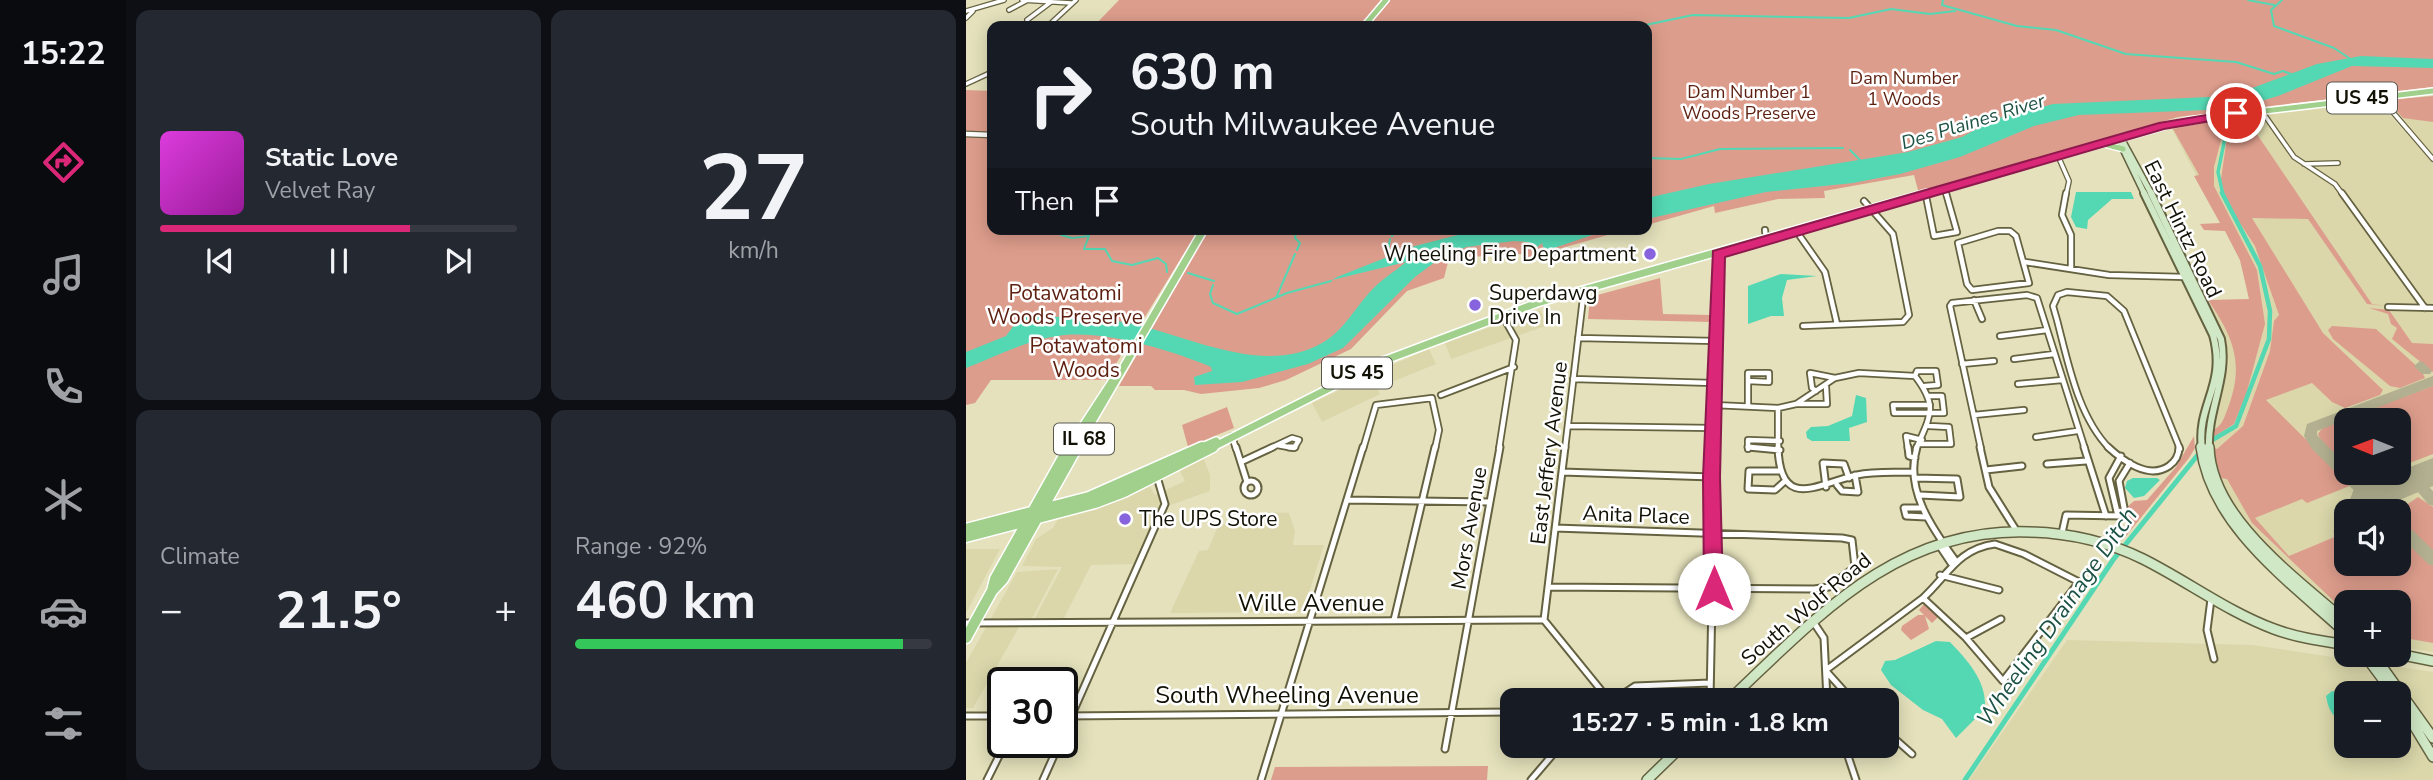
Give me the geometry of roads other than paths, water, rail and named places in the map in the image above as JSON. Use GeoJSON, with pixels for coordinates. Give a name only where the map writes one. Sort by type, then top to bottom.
{"type":"FeatureCollection","features":[{"type":"Feature","properties":{"kind":"main road"},"geometry":{"type":"LineString","coordinates":[[1368,21],[1386,0]]}},
{"type":"Feature","properties":{"kind":"main road","name":"US 45"},"geometry":{"type":"LineString","coordinates":[[966,529],[1095,503],[1156,476],[1383,361],[1502,315],[1584,290],[1766,241],[1827,221],[1872,211],[2188,120],[2433,91]]}},
{"type":"Feature","properties":{"kind":"main road","name":"East Hintz Road"},"geometry":{"type":"LineString","coordinates":[[2121,138],[2123,149],[2213,335],[2218,353],[2217,379],[2199,428],[2217,497],[2246,539],[2334,622]]}},
{"type":"Feature","properties":{"kind":"main road","name":"East Hintz Road"},"geometry":{"type":"LineString","coordinates":[[2121,138],[2135,159],[2221,339],[2226,369],[2207,432],[2207,463],[2223,495],[2252,537],[2334,611]]}},
{"type":"Feature","properties":{"kind":"main road"},"geometry":{"type":"LineString","coordinates":[[2101,143],[2123,149]]}},
{"type":"Feature","properties":{"kind":"main road","name":"IL 68"},"geometry":{"type":"LineString","coordinates":[[992,591],[995,579],[1027,521],[1044,508],[1117,375],[1201,235]]}},
{"type":"Feature","properties":{"kind":"main road","name":"IL 68"},"geometry":{"type":"LineString","coordinates":[[966,638],[970,623],[1003,579],[1100,396],[1117,375]]}},
{"type":"Feature","properties":{"kind":"main road","name":"US 45"},"geometry":{"type":"LineString","coordinates":[[1044,508],[1118,487],[1232,436]]}},
{"type":"Feature","properties":{"kind":"main road"},"geometry":{"type":"LineString","coordinates":[[1058,485],[1059,495],[1066,498],[1118,487]]}},
{"type":"Feature","properties":{"kind":"main road"},"geometry":{"type":"LineString","coordinates":[[966,537],[1027,521]]}},
{"type":"Feature","properties":{"kind":"main road","name":"South Wolf Road"},"geometry":{"type":"LineString","coordinates":[[1742,688],[1850,592],[1889,565],[1940,544],[1980,533],[2016,530],[2062,534],[2111,547],[2140,558],[2211,598],[2285,633],[2334,642]]}},
{"type":"Feature","properties":{"kind":"main road"},"geometry":{"type":"LineString","coordinates":[[2411,657],[2433,661]]}},
{"type":"Feature","properties":{"kind":"main road"},"geometry":{"type":"LineString","coordinates":[[2382,667],[2433,738]]}},
{"type":"Feature","properties":{"kind":"main road"},"geometry":{"type":"LineString","coordinates":[[2411,721],[2433,757]]}},
{"type":"Feature","properties":{"kind":"main road"},"geometry":{"type":"LineString","coordinates":[[1647,780],[1670,758]]}},
{"type":"Feature","properties":{"kind":"street"},"geometry":{"type":"LineString","coordinates":[[966,11],[1004,0]]}},
{"type":"Feature","properties":{"kind":"street"},"geometry":{"type":"LineString","coordinates":[[1009,10],[1024,0],[1071,3]]}},
{"type":"Feature","properties":{"kind":"street"},"geometry":{"type":"LineString","coordinates":[[1053,21],[1076,0]]}},
{"type":"Feature","properties":{"kind":"street"},"geometry":{"type":"LineString","coordinates":[[1027,20],[1052,1]]}},
{"type":"Feature","properties":{"kind":"street"},"geometry":{"type":"LineString","coordinates":[[966,18],[973,10]]}},
{"type":"Feature","properties":{"kind":"street"},"geometry":{"type":"LineString","coordinates":[[966,84],[987,74]]}},
{"type":"Feature","properties":{"kind":"street"},"geometry":{"type":"LineString","coordinates":[[2379,96],[2433,159]]}},
{"type":"Feature","properties":{"kind":"street"},"geometry":{"type":"LineString","coordinates":[[2261,110],[2294,157],[2335,184],[2425,308]]}},
{"type":"Feature","properties":{"kind":"street"},"geometry":{"type":"LineString","coordinates":[[966,134],[987,135]]}},
{"type":"Feature","properties":{"kind":"street"},"geometry":{"type":"LineString","coordinates":[[2058,156],[2069,181],[2063,215],[2071,235],[2071,268]]}},
{"type":"Feature","properties":{"kind":"street"},"geometry":{"type":"LineString","coordinates":[[2042,160],[2062,166]]}},
{"type":"Feature","properties":{"kind":"street"},"geometry":{"type":"LineString","coordinates":[[2303,164],[2337,163]]}},
{"type":"Feature","properties":{"kind":"street"},"geometry":{"type":"LineString","coordinates":[[1912,194],[1924,196],[1934,236],[1957,232],[1945,190]]}},
{"type":"Feature","properties":{"kind":"street"},"geometry":{"type":"LineString","coordinates":[[1803,326],[1903,322],[1909,315],[1893,234],[1864,201]]}},
{"type":"Feature","properties":{"kind":"street"},"geometry":{"type":"LineString","coordinates":[[1765,230],[1766,241]]}},
{"type":"Feature","properties":{"kind":"street"},"geometry":{"type":"LineString","coordinates":[[1993,231],[2010,231],[2016,236],[2025,262],[2029,283],[1972,290],[1967,284],[1958,243],[1993,231]]}},
{"type":"Feature","properties":{"kind":"street"},"geometry":{"type":"LineString","coordinates":[[1797,232],[1825,272],[1837,324]]}},
{"type":"Feature","properties":{"kind":"street"},"geometry":{"type":"LineString","coordinates":[[1710,688],[1714,589],[1712,477],[1718,254]]}},
{"type":"Feature","properties":{"kind":"street"},"geometry":{"type":"LineString","coordinates":[[2025,262],[2109,275],[2186,277]]}},
{"type":"Feature","properties":{"kind":"street","name":"East Jeffery Avenue"},"geometry":{"type":"LineString","coordinates":[[1544,620],[1584,290]]}},
{"type":"Feature","properties":{"kind":"street"},"geometry":{"type":"LineString","coordinates":[[2067,292],[2096,293],[2114,299],[2124,311],[2180,450],[2172,464],[2157,471],[2130,463],[2094,429],[2055,312],[2054,300],[2058,295],[2067,292]]}},
{"type":"Feature","properties":{"kind":"street"},"geometry":{"type":"LineString","coordinates":[[2016,530],[1996,502],[1986,470],[1950,304],[1974,300],[2033,296],[2037,298],[2086,461],[2106,516]]}},
{"type":"Feature","properties":{"kind":"street"},"geometry":{"type":"LineString","coordinates":[[1974,300],[1982,319]]}},
{"type":"Feature","properties":{"kind":"street"},"geometry":{"type":"LineString","coordinates":[[2388,307],[2433,308]]}},
{"type":"Feature","properties":{"kind":"street","name":"Mors Avenue"},"geometry":{"type":"LineString","coordinates":[[1445,749],[1514,367],[1516,340],[1502,315]]}},
{"type":"Feature","properties":{"kind":"street"},"geometry":{"type":"LineString","coordinates":[[2000,336],[2047,330]]}},
{"type":"Feature","properties":{"kind":"street"},"geometry":{"type":"LineString","coordinates":[[1578,338],[1716,341]]}},
{"type":"Feature","properties":{"kind":"street"},"geometry":{"type":"LineString","coordinates":[[2014,359],[2054,354]]}},
{"type":"Feature","properties":{"kind":"street"},"geometry":{"type":"LineString","coordinates":[[1962,364],[1994,361]]}},
{"type":"Feature","properties":{"kind":"street"},"geometry":{"type":"LineString","coordinates":[[1441,395],[1514,367]]}},
{"type":"Feature","properties":{"kind":"street"},"geometry":{"type":"LineString","coordinates":[[1915,376],[1917,371],[1936,371],[1938,385],[1926,386]]}},
{"type":"Feature","properties":{"kind":"street"},"geometry":{"type":"LineString","coordinates":[[1748,382],[1769,382],[1769,373],[1748,373],[1748,382],[1748,405]]}},
{"type":"Feature","properties":{"kind":"street"},"geometry":{"type":"LineString","coordinates":[[1816,391],[1812,388],[1810,373],[1835,378],[1859,373],[1915,376],[1926,386],[1932,414],[1915,458],[1914,475],[1926,517],[1953,562]]}},
{"type":"Feature","properties":{"kind":"street"},"geometry":{"type":"LineString","coordinates":[[1796,404],[1835,378]]}},
{"type":"Feature","properties":{"kind":"street"},"geometry":{"type":"LineString","coordinates":[[1573,379],[1714,383]]}},
{"type":"Feature","properties":{"kind":"street"},"geometry":{"type":"LineString","coordinates":[[2018,384],[2062,380]]}},
{"type":"Feature","properties":{"kind":"street"},"geometry":{"type":"LineString","coordinates":[[1714,405],[1778,408],[1796,404],[1827,404],[1826,386]]}},
{"type":"Feature","properties":{"kind":"street"},"geometry":{"type":"LineString","coordinates":[[1929,396],[1942,396],[1944,413],[1895,413],[1893,405],[1930,405]]}},
{"type":"Feature","properties":{"kind":"street"},"geometry":{"type":"LineString","coordinates":[[1261,780],[1376,405],[1432,398],[1439,430],[1394,620]]}},
{"type":"Feature","properties":{"kind":"street"},"geometry":{"type":"LineString","coordinates":[[1778,408],[1780,471],[1785,481],[1808,489],[1826,487],[1852,477],[1914,475],[1957,479],[1960,497],[1920,495]]}},
{"type":"Feature","properties":{"kind":"street"},"geometry":{"type":"LineString","coordinates":[[1974,415],[2024,410]]}},
{"type":"Feature","properties":{"kind":"street"},"geometry":{"type":"LineString","coordinates":[[1568,426],[1713,429]]}},
{"type":"Feature","properties":{"kind":"street"},"geometry":{"type":"LineString","coordinates":[[1915,458],[1909,456],[1906,436],[1921,442],[1951,444],[1949,427],[1929,426]]}},
{"type":"Feature","properties":{"kind":"street"},"geometry":{"type":"LineString","coordinates":[[2036,437],[2077,431]]}},
{"type":"Feature","properties":{"kind":"street"},"geometry":{"type":"LineString","coordinates":[[1232,436],[1243,461],[1247,482]]}},
{"type":"Feature","properties":{"kind":"street"},"geometry":{"type":"LineString","coordinates":[[1243,461],[1276,445],[1296,438],[1299,444],[1294,448],[1276,445]]}},
{"type":"Feature","properties":{"kind":"street"},"geometry":{"type":"LineString","coordinates":[[1780,441],[1748,440],[1748,449],[1780,450]]}},
{"type":"Feature","properties":{"kind":"street"},"geometry":{"type":"LineString","coordinates":[[2120,516],[2109,478],[2121,456]]}},
{"type":"Feature","properties":{"kind":"street"},"geometry":{"type":"LineString","coordinates":[[2046,464],[2086,461]]}},
{"type":"Feature","properties":{"kind":"street"},"geometry":{"type":"LineString","coordinates":[[1826,487],[1823,463],[1844,464],[1858,492],[1842,491],[1837,484]]}},
{"type":"Feature","properties":{"kind":"street"},"geometry":{"type":"LineString","coordinates":[[2062,534],[2066,516],[2120,516],[2124,513],[2119,481],[2130,463]]}},
{"type":"Feature","properties":{"kind":"street"},"geometry":{"type":"LineString","coordinates":[[1986,470],[2022,466]]}},
{"type":"Feature","properties":{"kind":"street"},"geometry":{"type":"LineString","coordinates":[[1780,471],[1749,471],[1748,489],[1775,490],[1785,481]]}},
{"type":"Feature","properties":{"kind":"street"},"geometry":{"type":"LineString","coordinates":[[1562,472],[1712,477]]}},
{"type":"Feature","properties":{"kind":"street"},"geometry":{"type":"LineString","coordinates":[[1078,702],[1165,504],[1156,476]]}},
{"type":"Feature","properties":{"kind":"street"},"geometry":{"type":"LineString","coordinates":[[1347,500],[1490,502]]}},
{"type":"Feature","properties":{"kind":"street"},"geometry":{"type":"LineString","coordinates":[[1923,508],[1904,508],[1906,516],[1926,517]]}},
{"type":"Feature","properties":{"kind":"street","name":"Anita Place"},"geometry":{"type":"LineString","coordinates":[[1555,528],[1852,540],[1855,567],[1829,587],[1714,589]]}},
{"type":"Feature","properties":{"kind":"street"},"geometry":{"type":"LineString","coordinates":[[1826,670],[1867,636],[1923,598],[1953,562],[1997,544],[2078,582],[2003,681],[1966,638],[1923,598]]}},
{"type":"Feature","properties":{"kind":"street"},"geometry":{"type":"LineString","coordinates":[[1940,575],[1999,590]]}},
{"type":"Feature","properties":{"kind":"street"},"geometry":{"type":"LineString","coordinates":[[1548,587],[1714,589]]}},
{"type":"Feature","properties":{"kind":"street"},"geometry":{"type":"LineString","coordinates":[[2211,598],[2206,620],[2207,642],[2214,659]]}},
{"type":"Feature","properties":{"kind":"street"},"geometry":{"type":"LineString","coordinates":[[1966,638],[2001,619]]}},
{"type":"Feature","properties":{"kind":"street"},"geometry":{"type":"LineString","coordinates":[[1544,620],[1601,688]]}},
{"type":"Feature","properties":{"kind":"street","name":"Wille Avenue"},"geometry":{"type":"LineString","coordinates":[[970,623],[1544,620]]}},
{"type":"Feature","properties":{"kind":"street"},"geometry":{"type":"LineString","coordinates":[[1814,623],[1824,638],[1827,688]]}},
{"type":"Feature","properties":{"kind":"street"},"geometry":{"type":"LineString","coordinates":[[1826,670],[1842,688]]}},
{"type":"Feature","properties":{"kind":"street"},"geometry":{"type":"LineString","coordinates":[[1632,688],[1710,683]]}},
{"type":"Feature","properties":{"kind":"street","name":"South Wheeling Avenue"},"geometry":{"type":"LineString","coordinates":[[1078,716],[1500,712]]}},
{"type":"Feature","properties":{"kind":"street"},"geometry":{"type":"LineString","coordinates":[[966,716],[987,716]]}},
{"type":"Feature","properties":{"kind":"street"},"geometry":{"type":"LineString","coordinates":[[1899,742],[1912,754]]}},
{"type":"Feature","properties":{"kind":"street"},"geometry":{"type":"LineString","coordinates":[[987,780],[998,758]]}},
{"type":"Feature","properties":{"kind":"street"},"geometry":{"type":"LineString","coordinates":[[1043,780],[1053,758]]}},
{"type":"Feature","properties":{"kind":"street"},"geometry":{"type":"LineString","coordinates":[[1531,780],[1548,758]]}},
{"type":"Feature","properties":{"kind":"street"},"geometry":{"type":"LineString","coordinates":[[1849,758],[1856,780]]}},
{"type":"Feature","properties":{"kind":"water"},"geometry":{"type":"Polygon","coordinates":[[[2361,56],[2433,59],[2433,68],[2352,66],[2278,96],[2234,109],[2079,115],[2034,126],[1960,157],[1900,174],[1853,183],[1766,192],[1652,218],[1652,197],[1709,184],[1908,152],[1962,137],[1995,119],[2053,104],[2231,96],[2317,64],[2361,56]]]}},
{"type":"Feature","properties":{"kind":"water"},"geometry":{"type":"Polygon","coordinates":[[[2076,192],[2131,192],[2134,199],[2112,199],[2088,220],[2087,229],[2076,227],[2071,217],[2076,192]]]}},
{"type":"Feature","properties":{"kind":"water"},"geometry":{"type":"Polygon","coordinates":[[[1458,235],[1592,235],[1548,250],[1544,249],[1542,243],[1536,248],[1528,242],[1514,241],[1466,247],[1439,259],[1415,277],[1343,348],[1308,364],[1242,382],[1195,385],[1194,377],[1212,371],[1211,367],[1136,342],[1076,335],[1046,338],[966,368],[966,352],[1006,336],[1021,316],[1027,314],[1128,323],[1200,344],[1251,355],[1275,356],[1299,352],[1322,343],[1336,333],[1373,289],[1406,262],[1332,280],[1415,246],[1458,235]]]}},
{"type":"Feature","properties":{"kind":"water"},"geometry":{"type":"Polygon","coordinates":[[[1781,274],[1817,276],[1787,280],[1782,298],[1784,316],[1771,316],[1748,324],[1748,286],[1781,274]]]}},
{"type":"Feature","properties":{"kind":"water"},"geometry":{"type":"Polygon","coordinates":[[[1856,395],[1866,398],[1867,422],[1849,428],[1850,441],[1812,441],[1807,438],[1806,432],[1811,427],[1828,426],[1852,416],[1856,395]]]}},
{"type":"Feature","properties":{"kind":"water"},"geometry":{"type":"Polygon","coordinates":[[[2133,478],[2160,480],[2144,496],[2134,498],[2125,488],[2127,481],[2133,478]]]}},
{"type":"Feature","properties":{"kind":"water"},"geometry":{"type":"Polygon","coordinates":[[[1936,641],[1950,642],[1970,664],[1980,681],[1985,709],[1956,738],[1942,719],[1923,710],[1899,691],[1899,688],[1891,685],[1881,670],[1885,661],[1895,660],[1936,641]]]}},
{"type":"Feature","properties":{"kind":"water"},"geometry":{"type":"Polygon","coordinates":[[[2334,691],[2334,716],[2330,710],[2326,696],[2334,691]]]}},
{"type":"Feature","properties":{"kind":"waterway"},"geometry":{"type":"LineString","coordinates":[[1943,0],[1942,5],[2017,26],[2056,30],[2126,54],[2236,62],[2274,74],[2283,71],[2291,74]]}},
{"type":"Feature","properties":{"kind":"waterway"},"geometry":{"type":"LineString","coordinates":[[2248,0],[2274,5]]}},
{"type":"Feature","properties":{"kind":"waterway"},"geometry":{"type":"LineString","coordinates":[[2282,0],[2271,10],[2274,26],[2334,48],[2349,58]]}},
{"type":"Feature","properties":{"kind":"waterway"},"geometry":{"type":"LineString","coordinates":[[1652,24],[1693,15],[1849,18],[1891,9],[1930,14],[1955,11]]}},
{"type":"Feature","properties":{"kind":"waterway","name":"Wheeling Drainage Ditch"},"geometry":{"type":"LineString","coordinates":[[2223,195],[2218,172],[2232,104]]}},
{"type":"Feature","properties":{"kind":"waterway"},"geometry":{"type":"LineString","coordinates":[[1652,158],[1681,159],[1720,149],[1843,148]]}},
{"type":"Feature","properties":{"kind":"waterway"},"geometry":{"type":"LineString","coordinates":[[1850,150],[1862,162]]}},
{"type":"Feature","properties":{"kind":"waterway","name":"Wheeling Drainage Ditch"},"geometry":{"type":"LineString","coordinates":[[2209,442],[2236,426],[2269,339],[2270,311],[2260,266],[2223,195]]}},
{"type":"Feature","properties":{"kind":"waterway"},"geometry":{"type":"LineString","coordinates":[[1061,235],[1072,238],[1089,236],[1084,249],[1105,249],[1112,261],[1132,265],[1158,258],[1166,264],[1167,272]]}},
{"type":"Feature","properties":{"kind":"waterway"},"geometry":{"type":"LineString","coordinates":[[1296,235],[1300,243],[1297,250]]}},
{"type":"Feature","properties":{"kind":"waterway"},"geometry":{"type":"LineString","coordinates":[[1387,256],[1390,239]]}},
{"type":"Feature","properties":{"kind":"waterway"},"geometry":{"type":"LineString","coordinates":[[1276,298],[1295,254]]}},
{"type":"Feature","properties":{"kind":"waterway"},"geometry":{"type":"LineString","coordinates":[[1188,273],[1214,281]]}},
{"type":"Feature","properties":{"kind":"waterway"},"geometry":{"type":"LineString","coordinates":[[1276,298],[1331,281]]}},
{"type":"Feature","properties":{"kind":"waterway"},"geometry":{"type":"LineString","coordinates":[[1213,285],[1210,294],[1213,303],[1237,314],[1276,298]]}},
{"type":"Feature","properties":{"kind":"waterway","name":"Wheeling Drainage Ditch"},"geometry":{"type":"LineString","coordinates":[[1965,780],[2113,560],[2201,451]]}},
{"type":"Feature","properties":{"kind":"place","name":"Wheeling Fire Department"},"geometry":{"type":"Point","coordinates":[1650,254]}},
{"type":"Feature","properties":{"kind":"place","name":"Superdawg Drive In"},"geometry":{"type":"Point","coordinates":[1475,305]}},
{"type":"Feature","properties":{"kind":"place","name":"The UPS Store"},"geometry":{"type":"Point","coordinates":[1125,519]}},
{"type":"Feature","properties":{"kind":"park label","name":"Dam Number 1 Woods"},"geometry":{"type":"Point","coordinates":[1904,88]}},
{"type":"Feature","properties":{"kind":"park label","name":"Dam Number 1 Woods Preserve"},"geometry":{"type":"Point","coordinates":[1749,102]}},
{"type":"Feature","properties":{"kind":"park label","name":"Potawatomi Woods Preserve"},"geometry":{"type":"Point","coordinates":[1065,305]}},
{"type":"Feature","properties":{"kind":"park label","name":"Potawatomi Woods"},"geometry":{"type":"Point","coordinates":[1086,358]}},
{"type":"Feature","properties":{"kind":"water label","name":"Des Plaines River"},"geometry":{"type":"Point","coordinates":[1973,122]}}]}
